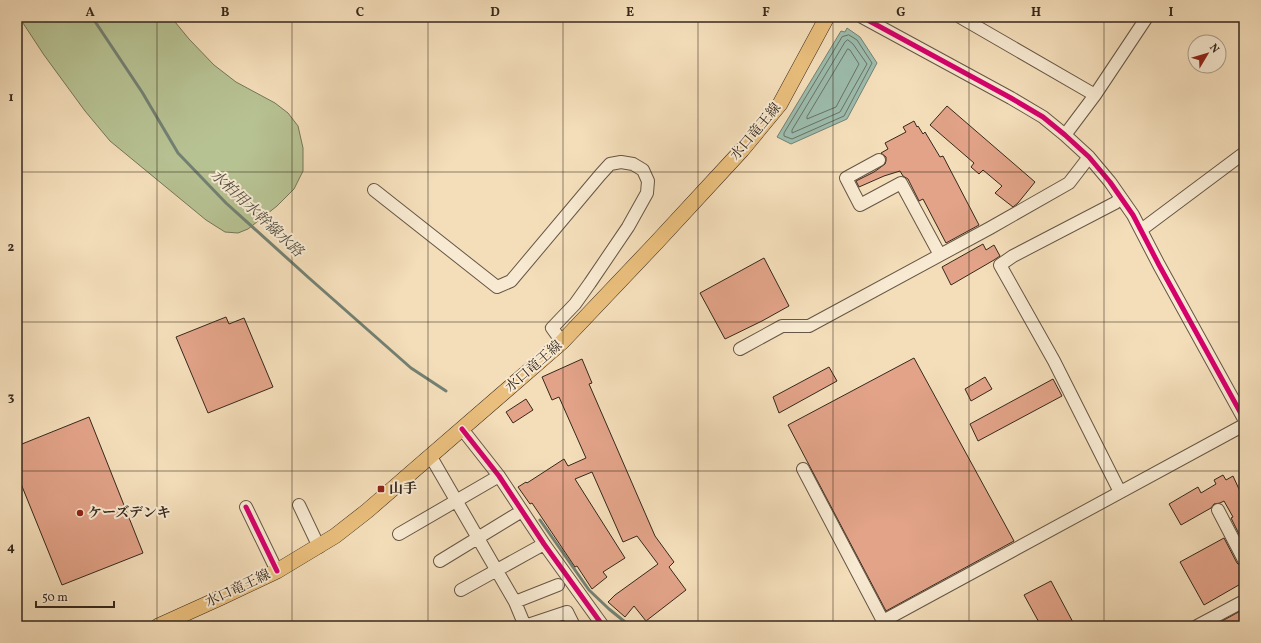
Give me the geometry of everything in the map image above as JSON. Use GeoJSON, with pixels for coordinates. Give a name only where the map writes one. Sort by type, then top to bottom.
{"type":"FeatureCollection","features":[{"type":"Feature","properties":{"kind":"main road","name":"水口竜王線"},"geometry":{"type":"LineString","coordinates":[[158,626],[277,571],[319,547],[367,512],[562,342],[742,150],[780,104],[827,17]]}},
{"type":"Feature","properties":{"kind":"street"},"geometry":{"type":"LineString","coordinates":[[862,17],[1043,117],[1089,157],[1121,198],[1141,230],[1244,419]]}},
{"type":"Feature","properties":{"kind":"street"},"geometry":{"type":"LineString","coordinates":[[960,17],[1095,95]]}},
{"type":"Feature","properties":{"kind":"street"},"geometry":{"type":"LineString","coordinates":[[1065,135],[1095,95],[1147,17]]}},
{"type":"Feature","properties":{"kind":"street"},"geometry":{"type":"LineString","coordinates":[[1141,230],[1244,153]]}},
{"type":"Feature","properties":{"kind":"street"},"geometry":{"type":"LineString","coordinates":[[740,349],[782,326],[809,326],[990,228],[1069,182],[1089,157]]}},
{"type":"Feature","properties":{"kind":"street"},"geometry":{"type":"LineString","coordinates":[[879,160],[846,178],[860,205],[901,183],[940,255]]}},
{"type":"Feature","properties":{"kind":"street"},"geometry":{"type":"LineString","coordinates":[[374,190],[497,287],[511,281],[610,164],[621,162],[633,164],[643,170],[648,181],[647,193],[628,227],[579,299],[552,328],[562,342]]}},
{"type":"Feature","properties":{"kind":"street"},"geometry":{"type":"LineString","coordinates":[[1120,492],[1054,362],[1000,265],[1013,256],[1115,203],[1121,198]]}},
{"type":"Feature","properties":{"kind":"street"},"geometry":{"type":"LineString","coordinates":[[803,469],[883,621],[1244,425]]}},
{"type":"Feature","properties":{"kind":"street"},"geometry":{"type":"LineString","coordinates":[[462,430],[499,476],[544,544],[603,626]]}},
{"type":"Feature","properties":{"kind":"street"},"geometry":{"type":"LineString","coordinates":[[431,457],[515,602],[525,626],[567,612],[574,626]]}},
{"type":"Feature","properties":{"kind":"street"},"geometry":{"type":"LineString","coordinates":[[399,534],[499,476]]}},
{"type":"Feature","properties":{"kind":"street"},"geometry":{"type":"LineString","coordinates":[[299,505],[319,547]]}},
{"type":"Feature","properties":{"kind":"street"},"geometry":{"type":"LineString","coordinates":[[246,506],[277,571]]}},
{"type":"Feature","properties":{"kind":"street"},"geometry":{"type":"LineString","coordinates":[[1218,510],[1244,560]]}},
{"type":"Feature","properties":{"kind":"street"},"geometry":{"type":"LineString","coordinates":[[440,561],[522,511]]}},
{"type":"Feature","properties":{"kind":"street"},"geometry":{"type":"LineString","coordinates":[[461,590],[544,544]]}},
{"type":"Feature","properties":{"kind":"street"},"geometry":{"type":"LineString","coordinates":[[515,602],[558,585]]}},
{"type":"Feature","properties":{"kind":"street"},"geometry":{"type":"LineString","coordinates":[[1198,626],[1244,601]]}},
{"type":"Feature","properties":{"kind":"green space"},"geometry":{"type":"Polygon","coordinates":[[[19,17],[171,17],[189,39],[214,65],[236,82],[275,103],[288,113],[298,126],[303,148],[303,171],[294,189],[277,206],[248,229],[238,233],[225,232],[206,220],[110,141],[85,111],[44,55],[19,17]]]}},
{"type":"Feature","properties":{"kind":"water"},"geometry":{"type":"Polygon","coordinates":[[[847,28],[860,37],[877,63],[847,119],[791,144],[777,137],[841,31],[845,32],[847,28]]]}},
{"type":"Feature","properties":{"kind":"building"},"geometry":{"type":"Polygon","coordinates":[[[947,106],[1035,182],[1013,207],[995,193],[1002,186],[983,170],[979,174],[971,167],[974,163],[930,125],[947,106]]]}},
{"type":"Feature","properties":{"kind":"building"},"geometry":{"type":"Polygon","coordinates":[[[914,121],[923,134],[925,132],[940,157],[943,156],[979,225],[946,243],[923,199],[919,201],[908,179],[903,176],[900,171],[859,187],[856,181],[874,172],[885,164],[886,157],[881,153],[888,149],[885,143],[906,132],[903,127],[914,121]]]}},
{"type":"Feature","properties":{"kind":"building"},"geometry":{"type":"Polygon","coordinates":[[[983,244],[986,250],[994,245],[1000,256],[951,285],[942,267],[983,244]]]}},
{"type":"Feature","properties":{"kind":"building"},"geometry":{"type":"Polygon","coordinates":[[[764,258],[789,306],[725,339],[700,293],[764,258]]]}},
{"type":"Feature","properties":{"kind":"building"},"geometry":{"type":"Polygon","coordinates":[[[226,317],[229,324],[244,318],[273,387],[208,413],[176,337],[226,317]]]}},
{"type":"Feature","properties":{"kind":"building"},"geometry":{"type":"Polygon","coordinates":[[[914,358],[1014,541],[886,611],[788,425],[914,358]]]}},
{"type":"Feature","properties":{"kind":"building"},"geometry":{"type":"Polygon","coordinates":[[[582,359],[592,383],[589,384],[655,536],[674,562],[669,567],[686,590],[646,621],[634,606],[625,617],[608,602],[615,595],[658,564],[637,536],[623,542],[592,472],[575,479],[625,558],[603,572],[607,577],[592,589],[577,566],[575,567],[532,503],[530,504],[518,487],[526,482],[527,483],[564,459],[568,466],[586,458],[559,397],[552,400],[542,377],[582,359]]]}},
{"type":"Feature","properties":{"kind":"building"},"geometry":{"type":"Polygon","coordinates":[[[829,367],[837,381],[779,413],[773,397],[829,367]]]}},
{"type":"Feature","properties":{"kind":"building"},"geometry":{"type":"Polygon","coordinates":[[[985,377],[992,389],[971,401],[965,389],[985,377]]]}},
{"type":"Feature","properties":{"kind":"building"},"geometry":{"type":"Polygon","coordinates":[[[1053,379],[1062,396],[978,441],[970,424],[1053,379]]]}},
{"type":"Feature","properties":{"kind":"building"},"geometry":{"type":"Polygon","coordinates":[[[526,399],[533,410],[513,423],[506,412],[526,399]]]}},
{"type":"Feature","properties":{"kind":"building","name":"ケーズデンキ"},"geometry":{"type":"Polygon","coordinates":[[[89,417],[143,553],[62,585],[17,474],[17,446],[89,417]]]}},
{"type":"Feature","properties":{"kind":"building"},"geometry":{"type":"Polygon","coordinates":[[[1223,475],[1226,480],[1233,476],[1244,500],[1244,544],[1231,518],[1233,517],[1224,501],[1214,504],[1211,508],[1181,525],[1169,504],[1198,487],[1201,493],[1216,484],[1214,480],[1223,475]]]}},
{"type":"Feature","properties":{"kind":"building"},"geometry":{"type":"Polygon","coordinates":[[[1224,538],[1237,563],[1244,567],[1244,582],[1204,605],[1180,562],[1224,538]]]}},
{"type":"Feature","properties":{"kind":"building"},"geometry":{"type":"Polygon","coordinates":[[[1051,581],[1075,626],[1041,626],[1024,595],[1051,581]]]}},
{"type":"Feature","properties":{"kind":"building"},"geometry":{"type":"Polygon","coordinates":[[[1244,609],[1244,626],[1213,626],[1244,609]]]}},
{"type":"Feature","properties":{"kind":"waterway","name":"水柏用水幹線水路"},"geometry":{"type":"LineString","coordinates":[[92,17],[142,92],[178,153],[226,203],[309,278],[411,368],[446,391]]}},
{"type":"Feature","properties":{"kind":"waterway","name":"水柏用水幹線水路"},"geometry":{"type":"LineString","coordinates":[[540,520],[589,590],[630,626]]}},
{"type":"Feature","properties":{"kind":"cycle path"},"geometry":{"type":"LineString","coordinates":[[862,17],[1043,117],[1089,157],[1110,182],[1133,215],[1244,419]]}},
{"type":"Feature","properties":{"kind":"cycle path"},"geometry":{"type":"LineString","coordinates":[[462,429],[499,476],[544,544],[603,626]]}},
{"type":"Feature","properties":{"kind":"cycle path"},"geometry":{"type":"LineString","coordinates":[[246,507],[277,571]]}},
{"type":"Feature","properties":{"kind":"place","name":"山手"},"geometry":{"type":"Point","coordinates":[381,489]}},
{"type":"Feature","properties":{"kind":"place","name":"ケーズデンキ"},"geometry":{"type":"Point","coordinates":[80,513]}}]}
